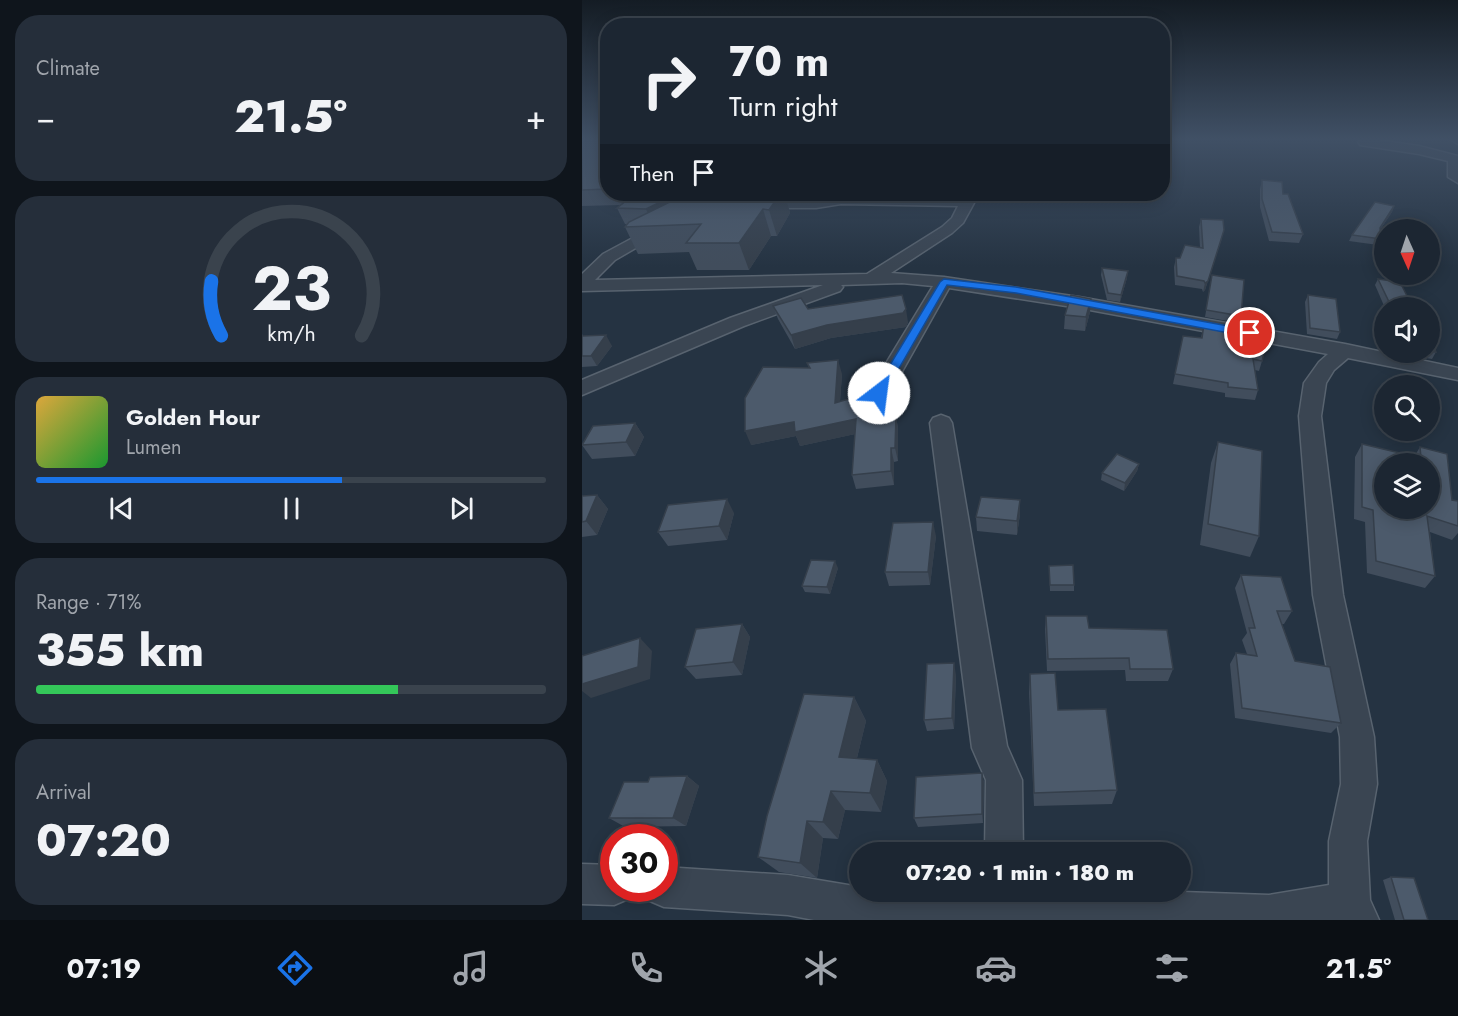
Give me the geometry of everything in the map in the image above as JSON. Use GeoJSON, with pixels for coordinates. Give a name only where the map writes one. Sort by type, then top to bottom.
{"type":"FeatureCollection","features":[{"type":"Feature","properties":{"kind":"street"},"geometry":{"type":"LineString","coordinates":[[742,202],[773,205],[835,201]]}},
{"type":"Feature","properties":{"kind":"street"},"geometry":{"type":"LineString","coordinates":[[582,388],[737,322],[863,279],[947,230],[958,220],[967,203],[950,201]]}},
{"type":"Feature","properties":{"kind":"street"},"geometry":{"type":"LineString","coordinates":[[582,285],[609,257],[673,223]]}},
{"type":"Feature","properties":{"kind":"street"},"geometry":{"type":"LineString","coordinates":[[582,285],[902,278],[944,282],[1016,290],[1458,374]]}},
{"type":"Feature","properties":{"kind":"street"},"geometry":{"type":"LineString","coordinates":[[879,393],[944,282]]}},
{"type":"Feature","properties":{"kind":"street"},"geometry":{"type":"LineString","coordinates":[[678,888],[788,895],[862,908],[1004,906],[1152,915],[1269,916],[1354,911],[1348,841],[1359,784],[1357,737],[1328,595],[1310,416],[1315,383],[1326,366],[1345,351]]}},
{"type":"Feature","properties":{"kind":"street"},"geometry":{"type":"LineString","coordinates":[[941,423],[990,748],[1004,780],[1004,842]]}},
{"type":"Feature","properties":{"kind":"street"},"geometry":{"type":"LineString","coordinates":[[582,884],[600,885]]}},
{"type":"Feature","properties":{"kind":"building"},"geometry":{"type":"Polygon","coordinates":[[[582,181],[600,181],[600,189],[582,190],[582,181]]]}},
{"type":"Feature","properties":{"kind":"building"},"geometry":{"type":"Polygon","coordinates":[[[1262,181],[1282,182],[1283,194],[1288,194],[1303,234],[1272,232],[1262,199],[1262,181]]]}},
{"type":"Feature","properties":{"kind":"building"},"geometry":{"type":"Polygon","coordinates":[[[626,201],[663,201],[646,209],[617,208],[626,201]]]}},
{"type":"Feature","properties":{"kind":"building"},"geometry":{"type":"Polygon","coordinates":[[[672,201],[775,201],[769,210],[763,209],[739,243],[686,243],[701,224],[625,227],[629,222],[672,201]]]}},
{"type":"Feature","properties":{"kind":"building"},"geometry":{"type":"Polygon","coordinates":[[[1375,202],[1394,206],[1386,219],[1374,219],[1374,238],[1352,235],[1375,202]]]}},
{"type":"Feature","properties":{"kind":"building"},"geometry":{"type":"Polygon","coordinates":[[[1201,219],[1223,220],[1224,230],[1208,281],[1205,283],[1177,276],[1176,258],[1180,258],[1185,245],[1203,248],[1201,219]]]}},
{"type":"Feature","properties":{"kind":"building"},"geometry":{"type":"Polygon","coordinates":[[[1102,268],[1128,271],[1121,295],[1108,293],[1102,268]]]}},
{"type":"Feature","properties":{"kind":"building"},"geometry":{"type":"Polygon","coordinates":[[[1212,275],[1244,280],[1241,316],[1206,310],[1212,275]]]}},
{"type":"Feature","properties":{"kind":"building"},"geometry":{"type":"Polygon","coordinates":[[[1381,285],[1402,285],[1408,297],[1387,297],[1381,285]]]}},
{"type":"Feature","properties":{"kind":"building"},"geometry":{"type":"Polygon","coordinates":[[[902,295],[906,309],[903,313],[827,325],[791,335],[773,306],[801,298],[808,309],[902,295]]]}},
{"type":"Feature","properties":{"kind":"building"},"geometry":{"type":"Polygon","coordinates":[[[1071,295],[1091,299],[1086,317],[1065,315],[1071,295]]]}},
{"type":"Feature","properties":{"kind":"building"},"geometry":{"type":"Polygon","coordinates":[[[1308,295],[1336,299],[1340,332],[1310,328],[1308,295]]]}},
{"type":"Feature","properties":{"kind":"building"},"geometry":{"type":"Polygon","coordinates":[[[1204,324],[1241,330],[1240,336],[1267,341],[1262,361],[1253,359],[1258,390],[1228,387],[1228,383],[1175,374],[1183,336],[1202,338],[1204,324]]]}},
{"type":"Feature","properties":{"kind":"building"},"geometry":{"type":"Polygon","coordinates":[[[606,335],[591,356],[582,356],[582,336],[606,335]]]}},
{"type":"Feature","properties":{"kind":"building"},"geometry":{"type":"Polygon","coordinates":[[[838,360],[835,403],[883,389],[896,415],[895,448],[891,448],[891,471],[852,475],[856,419],[795,432],[794,422],[745,431],[745,398],[763,367],[810,368],[807,363],[838,360]]]}},
{"type":"Feature","properties":{"kind":"building"},"geometry":{"type":"Polygon","coordinates":[[[635,423],[626,442],[582,445],[593,426],[635,423]]]}},
{"type":"Feature","properties":{"kind":"building"},"geometry":{"type":"Polygon","coordinates":[[[1218,442],[1262,451],[1259,536],[1208,524],[1218,442]]]}},
{"type":"Feature","properties":{"kind":"building"},"geometry":{"type":"Polygon","coordinates":[[[1362,444],[1400,453],[1374,453],[1374,519],[1427,519],[1435,576],[1376,561],[1373,510],[1362,507],[1362,444]]]}},
{"type":"Feature","properties":{"kind":"building"},"geometry":{"type":"Polygon","coordinates":[[[1420,447],[1447,454],[1452,500],[1458,501],[1458,526],[1436,519],[1440,519],[1440,453],[1421,453],[1420,447]]]}},
{"type":"Feature","properties":{"kind":"building"},"geometry":{"type":"Polygon","coordinates":[[[1117,454],[1139,464],[1125,483],[1102,473],[1117,454]]]}},
{"type":"Feature","properties":{"kind":"building"},"geometry":{"type":"Polygon","coordinates":[[[597,495],[586,521],[582,522],[582,496],[597,495]]]}},
{"type":"Feature","properties":{"kind":"building"},"geometry":{"type":"Polygon","coordinates":[[[981,497],[1020,500],[1017,521],[976,517],[981,497]]]}},
{"type":"Feature","properties":{"kind":"building"},"geometry":{"type":"Polygon","coordinates":[[[727,499],[719,526],[658,532],[668,505],[727,499]]]}},
{"type":"Feature","properties":{"kind":"building"},"geometry":{"type":"Polygon","coordinates":[[[933,522],[928,572],[885,572],[893,523],[933,522]]]}},
{"type":"Feature","properties":{"kind":"building"},"geometry":{"type":"Polygon","coordinates":[[[811,560],[835,561],[827,587],[802,586],[811,560]]]}},
{"type":"Feature","properties":{"kind":"building"},"geometry":{"type":"Polygon","coordinates":[[[1073,565],[1074,585],[1050,585],[1049,566],[1073,565]]]}},
{"type":"Feature","properties":{"kind":"building"},"geometry":{"type":"Polygon","coordinates":[[[1241,575],[1281,577],[1292,611],[1277,611],[1295,661],[1330,667],[1341,723],[1242,708],[1236,653],[1257,656],[1249,628],[1255,628],[1241,575]]]}},
{"type":"Feature","properties":{"kind":"building"},"geometry":{"type":"Polygon","coordinates":[[[1046,616],[1087,616],[1089,628],[1167,630],[1173,669],[1130,669],[1129,658],[1048,659],[1046,616]]]}},
{"type":"Feature","properties":{"kind":"building"},"geometry":{"type":"Polygon","coordinates":[[[742,624],[733,662],[685,667],[696,629],[742,624]]]}},
{"type":"Feature","properties":{"kind":"building"},"geometry":{"type":"Polygon","coordinates":[[[640,638],[638,667],[582,684],[582,656],[640,638]]]}},
{"type":"Feature","properties":{"kind":"building"},"geometry":{"type":"Polygon","coordinates":[[[954,663],[952,718],[924,720],[927,664],[954,663]]]}},
{"type":"Feature","properties":{"kind":"building"},"geometry":{"type":"Polygon","coordinates":[[[1055,673],[1058,710],[1106,709],[1117,790],[1034,793],[1030,674],[1055,673]]]}},
{"type":"Feature","properties":{"kind":"building"},"geometry":{"type":"Polygon","coordinates":[[[804,694],[854,697],[839,757],[877,760],[870,793],[831,791],[823,822],[807,821],[800,863],[758,857],[767,816],[804,694]]]}},
{"type":"Feature","properties":{"kind":"building"},"geometry":{"type":"Polygon","coordinates":[[[982,773],[982,814],[914,818],[916,777],[982,773]]]}},
{"type":"Feature","properties":{"kind":"building"},"geometry":{"type":"Polygon","coordinates":[[[687,776],[673,818],[609,818],[624,782],[648,782],[650,777],[687,776]]]}},
{"type":"Feature","properties":{"kind":"building"},"geometry":{"type":"Polygon","coordinates":[[[1391,877],[1414,878],[1428,920],[1404,920],[1391,877]]]}},
{"type":"Feature","properties":{"kind":"route"},"geometry":{"type":"LineString","coordinates":[[879,393],[944,282],[1016,290],[1250,333]]}}]}
